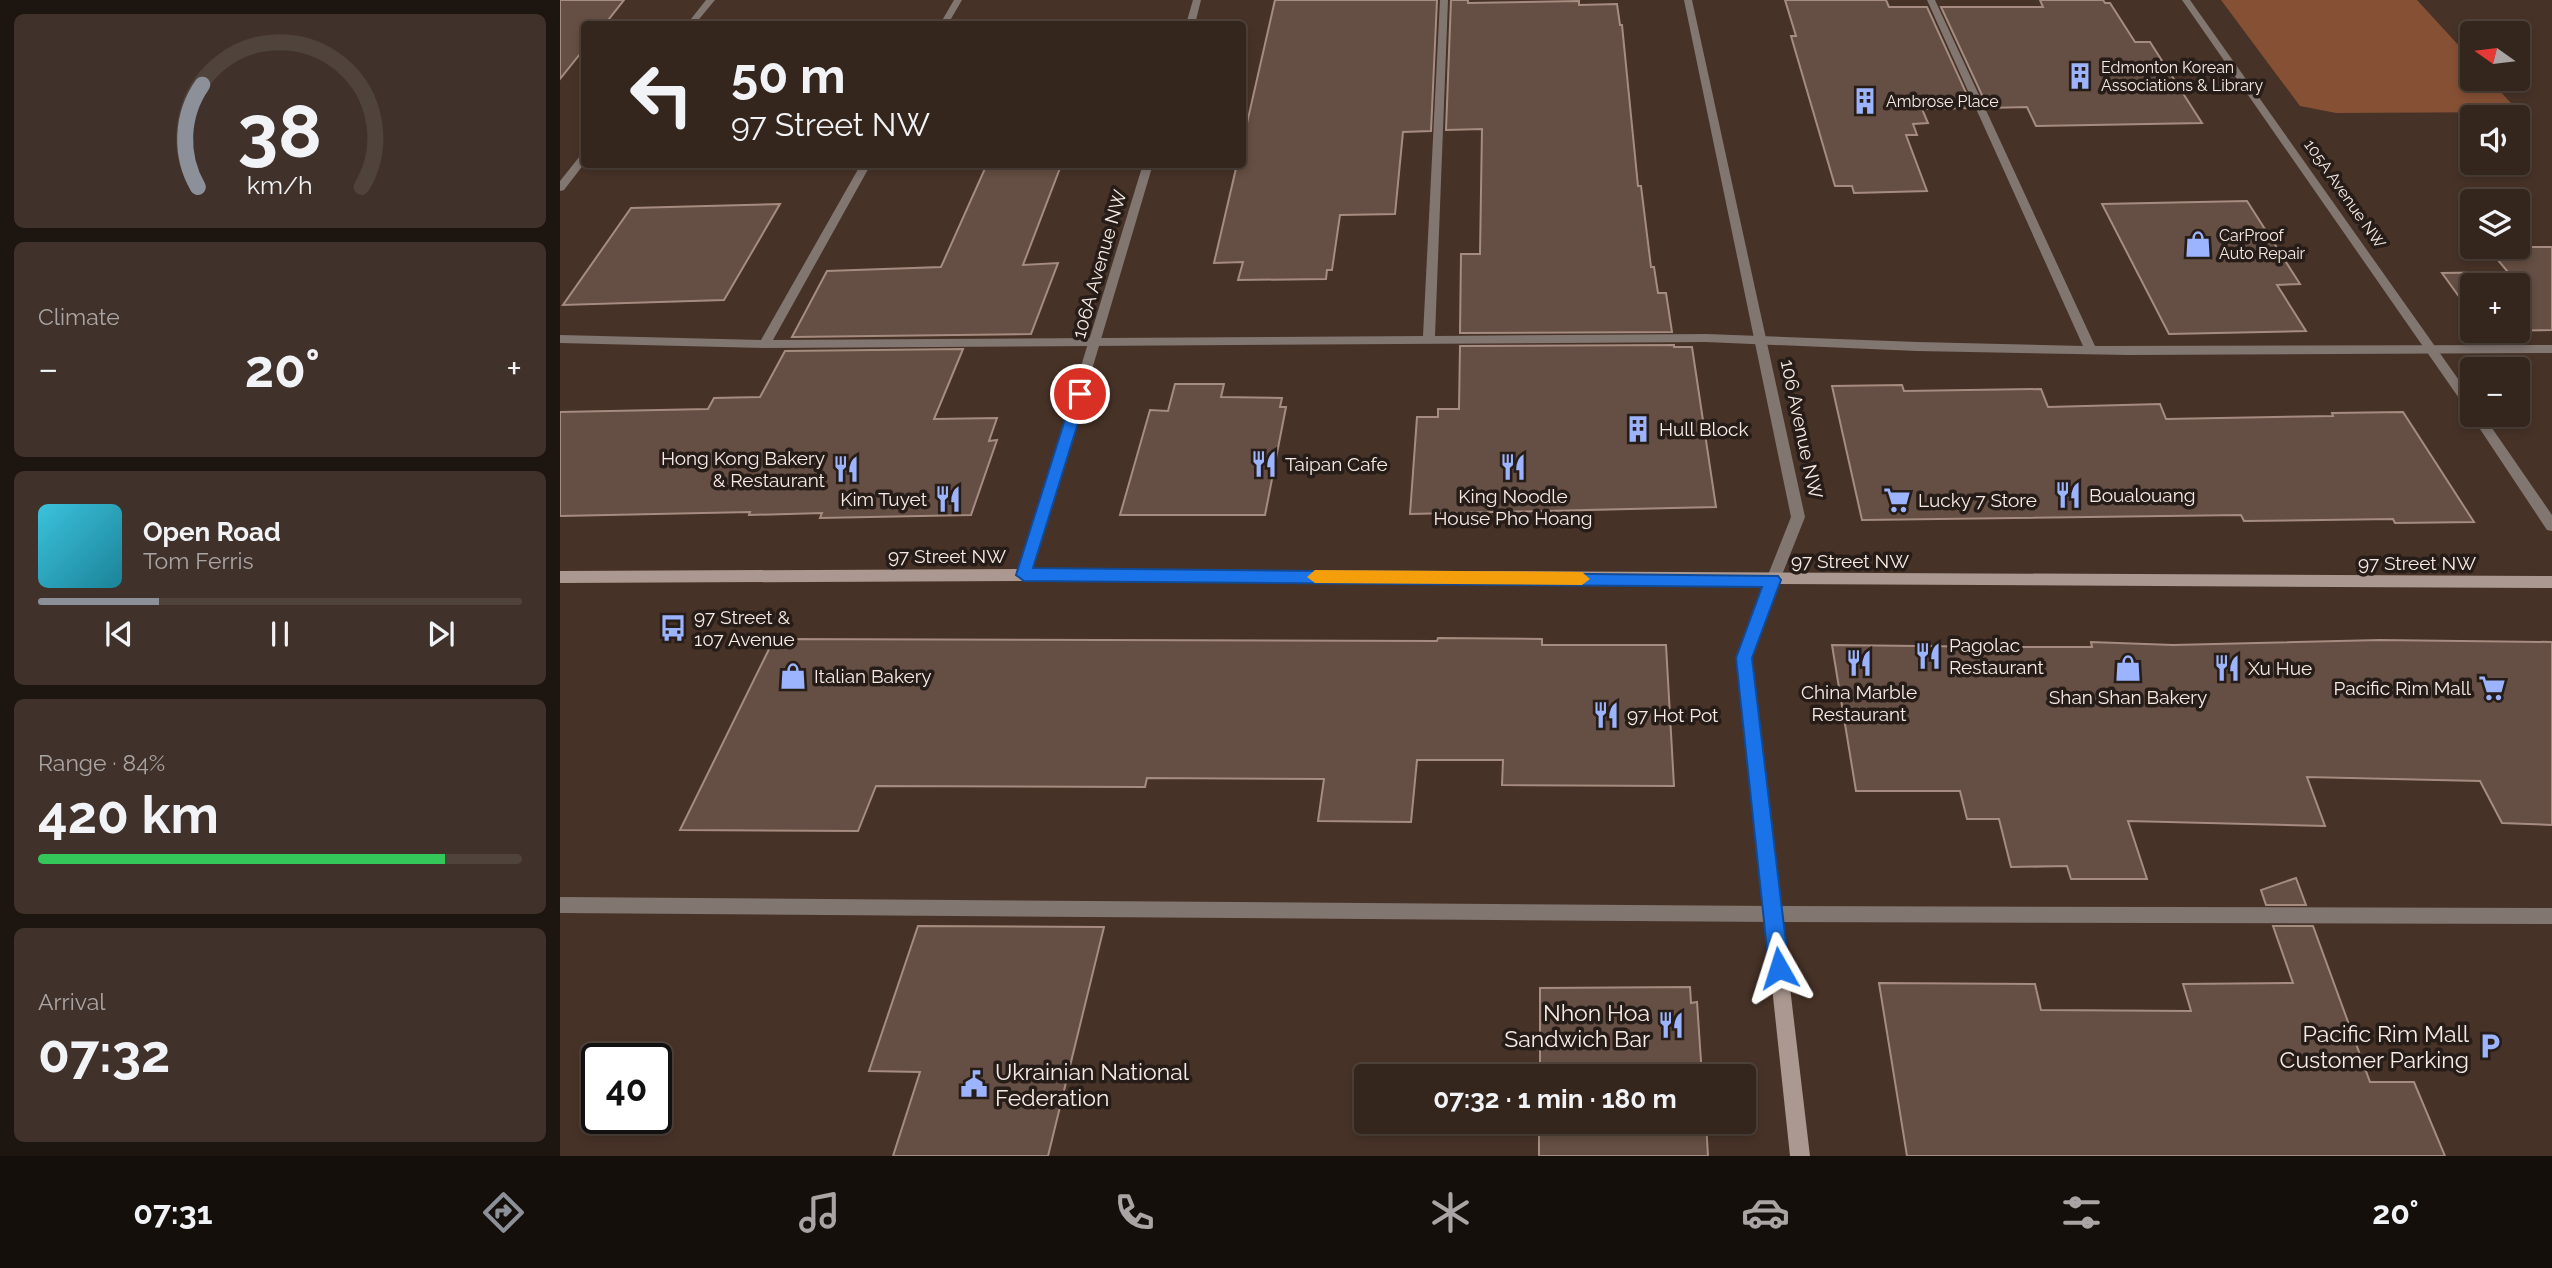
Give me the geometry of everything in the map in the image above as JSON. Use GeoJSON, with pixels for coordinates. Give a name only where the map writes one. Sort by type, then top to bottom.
{"type":"FeatureCollection","features":[{"type":"Feature","properties":{"kind":"main road","name":"97 Street NW"},"geometry":{"type":"LineString","coordinates":[[560,577],[1024,575],[2552,582]]}},
{"type":"Feature","properties":{"kind":"main road","name":"106 Avenue NW"},"geometry":{"type":"LineString","coordinates":[[1773,580],[1744,658],[1800,1156]]}},
{"type":"Feature","properties":{"kind":"street"},"geometry":{"type":"LineString","coordinates":[[694,21],[711,0]]}},
{"type":"Feature","properties":{"kind":"street"},"geometry":{"type":"LineString","coordinates":[[946,21],[957,0]]}},
{"type":"Feature","properties":{"kind":"street"},"geometry":{"type":"LineString","coordinates":[[1191,21],[1197,0]]}},
{"type":"Feature","properties":{"kind":"street"},"geometry":{"type":"LineString","coordinates":[[1429,341],[1444,0]]}},
{"type":"Feature","properties":{"kind":"street","name":"106 Avenue NW"},"geometry":{"type":"LineString","coordinates":[[1688,0],[1763,341],[1798,517],[1773,580]]}},
{"type":"Feature","properties":{"kind":"street"},"geometry":{"type":"LineString","coordinates":[[1931,0],[2090,349]]}},
{"type":"Feature","properties":{"kind":"street","name":"105A Avenue NW"},"geometry":{"type":"LineString","coordinates":[[2186,0],[2460,391]]}},
{"type":"Feature","properties":{"kind":"street"},"geometry":{"type":"LineString","coordinates":[[560,188],[581,162]]}},
{"type":"Feature","properties":{"kind":"street"},"geometry":{"type":"LineString","coordinates":[[765,344],[864,168]]}},
{"type":"Feature","properties":{"kind":"street","name":"106A Avenue NW"},"geometry":{"type":"LineString","coordinates":[[1024,575],[1148,168]]}},
{"type":"Feature","properties":{"kind":"street"},"geometry":{"type":"LineString","coordinates":[[560,339],[765,344],[1706,338],[2090,349],[2552,349]]}},
{"type":"Feature","properties":{"kind":"street"},"geometry":{"type":"LineString","coordinates":[[2484,427],[2552,526]]}},
{"type":"Feature","properties":{"kind":"street"},"geometry":{"type":"LineString","coordinates":[[560,905],[1774,914],[2552,916]]}},
{"type":"Feature","properties":{"kind":"shaded area"},"geometry":{"type":"Polygon","coordinates":[[[2221,0],[2417,0],[2460,47],[2460,91],[2500,91],[2513,105],[2460,105],[2460,112],[2336,113],[2300,106],[2221,0]]]}},
{"type":"Feature","properties":{"kind":"building"},"geometry":{"type":"Polygon","coordinates":[[[560,0],[624,0],[607,21],[581,21],[581,53],[560,79],[560,0]]]}},
{"type":"Feature","properties":{"kind":"building"},"geometry":{"type":"Polygon","coordinates":[[[1275,0],[1437,0],[1431,131],[1403,132],[1395,214],[1340,215],[1332,270],[1327,270],[1326,279],[1238,280],[1243,262],[1214,263],[1236,168],[1246,168],[1246,127],[1275,0]]]}},
{"type":"Feature","properties":{"kind":"building"},"geometry":{"type":"Polygon","coordinates":[[[1451,0],[1468,0],[1468,3],[1579,1],[1579,5],[1617,4],[1622,25],[1638,186],[1641,186],[1651,267],[1654,267],[1658,293],[1666,293],[1672,332],[1460,333],[1461,254],[1480,254],[1482,129],[1446,130],[1451,0]]]}},
{"type":"Feature","properties":{"kind":"building","name":"Ambrose Place"},"geometry":{"type":"Polygon","coordinates":[[[1785,0],[1886,0],[1889,7],[1927,7],[1973,108],[1922,109],[1928,123],[1913,124],[1917,135],[1906,135],[1927,191],[1854,193],[1852,186],[1835,186],[1791,36],[1796,36],[1785,0]]]}},
{"type":"Feature","properties":{"kind":"building","name":"Edmonton Korean Associations & Library"},"geometry":{"type":"Polygon","coordinates":[[[2040,0],[2103,0],[2110,3],[2135,42],[2150,42],[2202,123],[2036,126],[2027,107],[1988,108],[1941,7],[2043,7],[2040,0]]]}},
{"type":"Feature","properties":{"kind":"building"},"geometry":{"type":"Polygon","coordinates":[[[985,168],[1060,168],[1023,265],[1058,263],[1031,334],[792,337],[827,271],[941,267],[985,168]]]}},
{"type":"Feature","properties":{"kind":"building","name":"CarProof Auto Repair"},"geometry":{"type":"Polygon","coordinates":[[[2247,201],[2300,284],[2277,285],[2306,331],[2169,334],[2102,204],[2247,201]]]}},
{"type":"Feature","properties":{"kind":"building"},"geometry":{"type":"Polygon","coordinates":[[[780,204],[724,300],[563,305],[631,208],[780,204]]]}},
{"type":"Feature","properties":{"kind":"building"},"geometry":{"type":"Polygon","coordinates":[[[2530,247],[2552,247],[2552,330],[2530,331],[2530,273],[2460,273],[2460,298],[2442,273],[2508,272],[2497,259],[2530,259],[2530,247]]]}},
{"type":"Feature","properties":{"kind":"building"},"geometry":{"type":"Polygon","coordinates":[[[1460,346],[1692,347],[1716,507],[1410,514],[1417,417],[1438,417],[1438,409],[1459,409],[1460,346]]]}},
{"type":"Feature","properties":{"kind":"building"},"geometry":{"type":"Polygon","coordinates":[[[963,349],[934,419],[997,418],[989,441],[997,440],[971,515],[820,518],[822,513],[749,515],[750,512],[560,516],[560,412],[708,409],[714,398],[760,397],[785,351],[963,349]]]}},
{"type":"Feature","properties":{"kind":"building"},"geometry":{"type":"Polygon","coordinates":[[[1175,384],[1224,384],[1221,397],[1282,398],[1280,407],[1286,407],[1265,515],[1120,515],[1150,410],[1168,411],[1175,384]]]}},
{"type":"Feature","properties":{"kind":"building"},"geometry":{"type":"Polygon","coordinates":[[[1902,385],[1904,391],[2041,389],[2048,407],[2160,404],[2166,419],[2403,412],[2474,522],[2395,523],[2393,519],[2244,521],[2241,515],[1862,520],[1832,386],[1902,385]]]}},
{"type":"Feature","properties":{"kind":"building"},"geometry":{"type":"Polygon","coordinates":[[[1438,638],[1542,639],[1542,645],[1666,645],[1674,786],[1502,785],[1503,760],[1417,760],[1411,822],[1318,821],[1324,779],[1147,778],[1145,787],[876,786],[858,831],[680,830],[774,639],[1437,641],[1438,638]]]}},
{"type":"Feature","properties":{"kind":"building"},"geometry":{"type":"Polygon","coordinates":[[[2380,640],[2552,642],[2552,825],[2502,823],[2480,781],[2307,777],[2325,826],[2128,821],[2147,879],[2071,879],[2067,866],[2011,867],[1999,819],[1967,819],[1960,791],[1856,791],[1832,645],[2092,647],[2091,642],[2173,645],[2380,640]]]}},
{"type":"Feature","properties":{"kind":"building"},"geometry":{"type":"Polygon","coordinates":[[[2296,878],[2306,905],[2266,905],[2261,890],[2296,878]]]}},
{"type":"Feature","properties":{"kind":"building"},"geometry":{"type":"Polygon","coordinates":[[[918,926],[1104,927],[1048,1156],[893,1156],[920,1072],[869,1071],[918,926]]]}},
{"type":"Feature","properties":{"kind":"building"},"geometry":{"type":"Polygon","coordinates":[[[2273,926],[2313,926],[2370,1082],[2414,1082],[2445,1156],[1907,1156],[1879,983],[2035,984],[2041,1010],[2191,1011],[2183,984],[2293,983],[2273,926]]]}},
{"type":"Feature","properties":{"kind":"building"},"geometry":{"type":"Polygon","coordinates":[[[1690,987],[1691,1003],[1697,1002],[1701,1064],[1540,1064],[1540,988],[1690,987]]]}},
{"type":"Feature","properties":{"kind":"building"},"geometry":{"type":"Polygon","coordinates":[[[1539,1134],[1707,1134],[1708,1156],[1539,1156],[1539,1134]]]}},
{"type":"Feature","properties":{"kind":"slow traffic"},"geometry":{"type":"LineString","coordinates":[[1315,577],[1582,579]]}},
{"type":"Feature","properties":{"kind":"place","name":"Edmonton Korean Associations & Library"},"geometry":{"type":"Point","coordinates":[2080,76]}},
{"type":"Feature","properties":{"kind":"place","name":"Ambrose Place"},"geometry":{"type":"Point","coordinates":[1865,101]}},
{"type":"Feature","properties":{"kind":"place","name":"CarProof Auto Repair"},"geometry":{"type":"Point","coordinates":[2198,244]}},
{"type":"Feature","properties":{"kind":"place","name":"Hull Block"},"geometry":{"type":"Point","coordinates":[1638,429]}},
{"type":"Feature","properties":{"kind":"place","name":"Taipan Cafe"},"geometry":{"type":"Point","coordinates":[1264,464]}},
{"type":"Feature","properties":{"kind":"place","name":"King Noodle House Pho Hoang"},"geometry":{"type":"Point","coordinates":[1513,467]}},
{"type":"Feature","properties":{"kind":"place","name":"Hong Kong Bakery & Restaurant"},"geometry":{"type":"Point","coordinates":[846,469]}},
{"type":"Feature","properties":{"kind":"place","name":"Boualouang"},"geometry":{"type":"Point","coordinates":[2068,495]}},
{"type":"Feature","properties":{"kind":"place","name":"Kim Tuyet"},"geometry":{"type":"Point","coordinates":[948,499]}},
{"type":"Feature","properties":{"kind":"place","name":"Lucky 7 Store"},"geometry":{"type":"Point","coordinates":[1897,500]}},
{"type":"Feature","properties":{"kind":"place","name":"97 Street & 107 Avenue"},"geometry":{"type":"Point","coordinates":[673,628]}},
{"type":"Feature","properties":{"kind":"place","name":"Pagolac Restaurant"},"geometry":{"type":"Point","coordinates":[1928,656]}},
{"type":"Feature","properties":{"kind":"place","name":"China Marble Restaurant"},"geometry":{"type":"Point","coordinates":[1859,663]}},
{"type":"Feature","properties":{"kind":"place","name":"Shan Shan Bakery"},"geometry":{"type":"Point","coordinates":[2128,668]}},
{"type":"Feature","properties":{"kind":"place","name":"Xu Hue"},"geometry":{"type":"Point","coordinates":[2227,668]}},
{"type":"Feature","properties":{"kind":"place","name":"Italian Bakery"},"geometry":{"type":"Point","coordinates":[793,676]}},
{"type":"Feature","properties":{"kind":"place","name":"Pacific Rim Mall"},"geometry":{"type":"Point","coordinates":[2492,688]}},
{"type":"Feature","properties":{"kind":"place","name":"97 Hot Pot"},"geometry":{"type":"Point","coordinates":[1606,715]}},
{"type":"Feature","properties":{"kind":"place","name":"Nhon Hoa Sandwich Bar"},"geometry":{"type":"Point","coordinates":[1671,1025]}},
{"type":"Feature","properties":{"kind":"place","name":"Pacific Rim Mall Customer Parking"},"geometry":{"type":"Point","coordinates":[2490,1046]}},
{"type":"Feature","properties":{"kind":"place","name":"Ukrainian National Federation"},"geometry":{"type":"Point","coordinates":[974,1084]}},
{"type":"Feature","properties":{"kind":"route"},"geometry":{"type":"LineString","coordinates":[[1080,394],[1024,575],[1773,580],[1744,658],[1779,968]]}}]}
